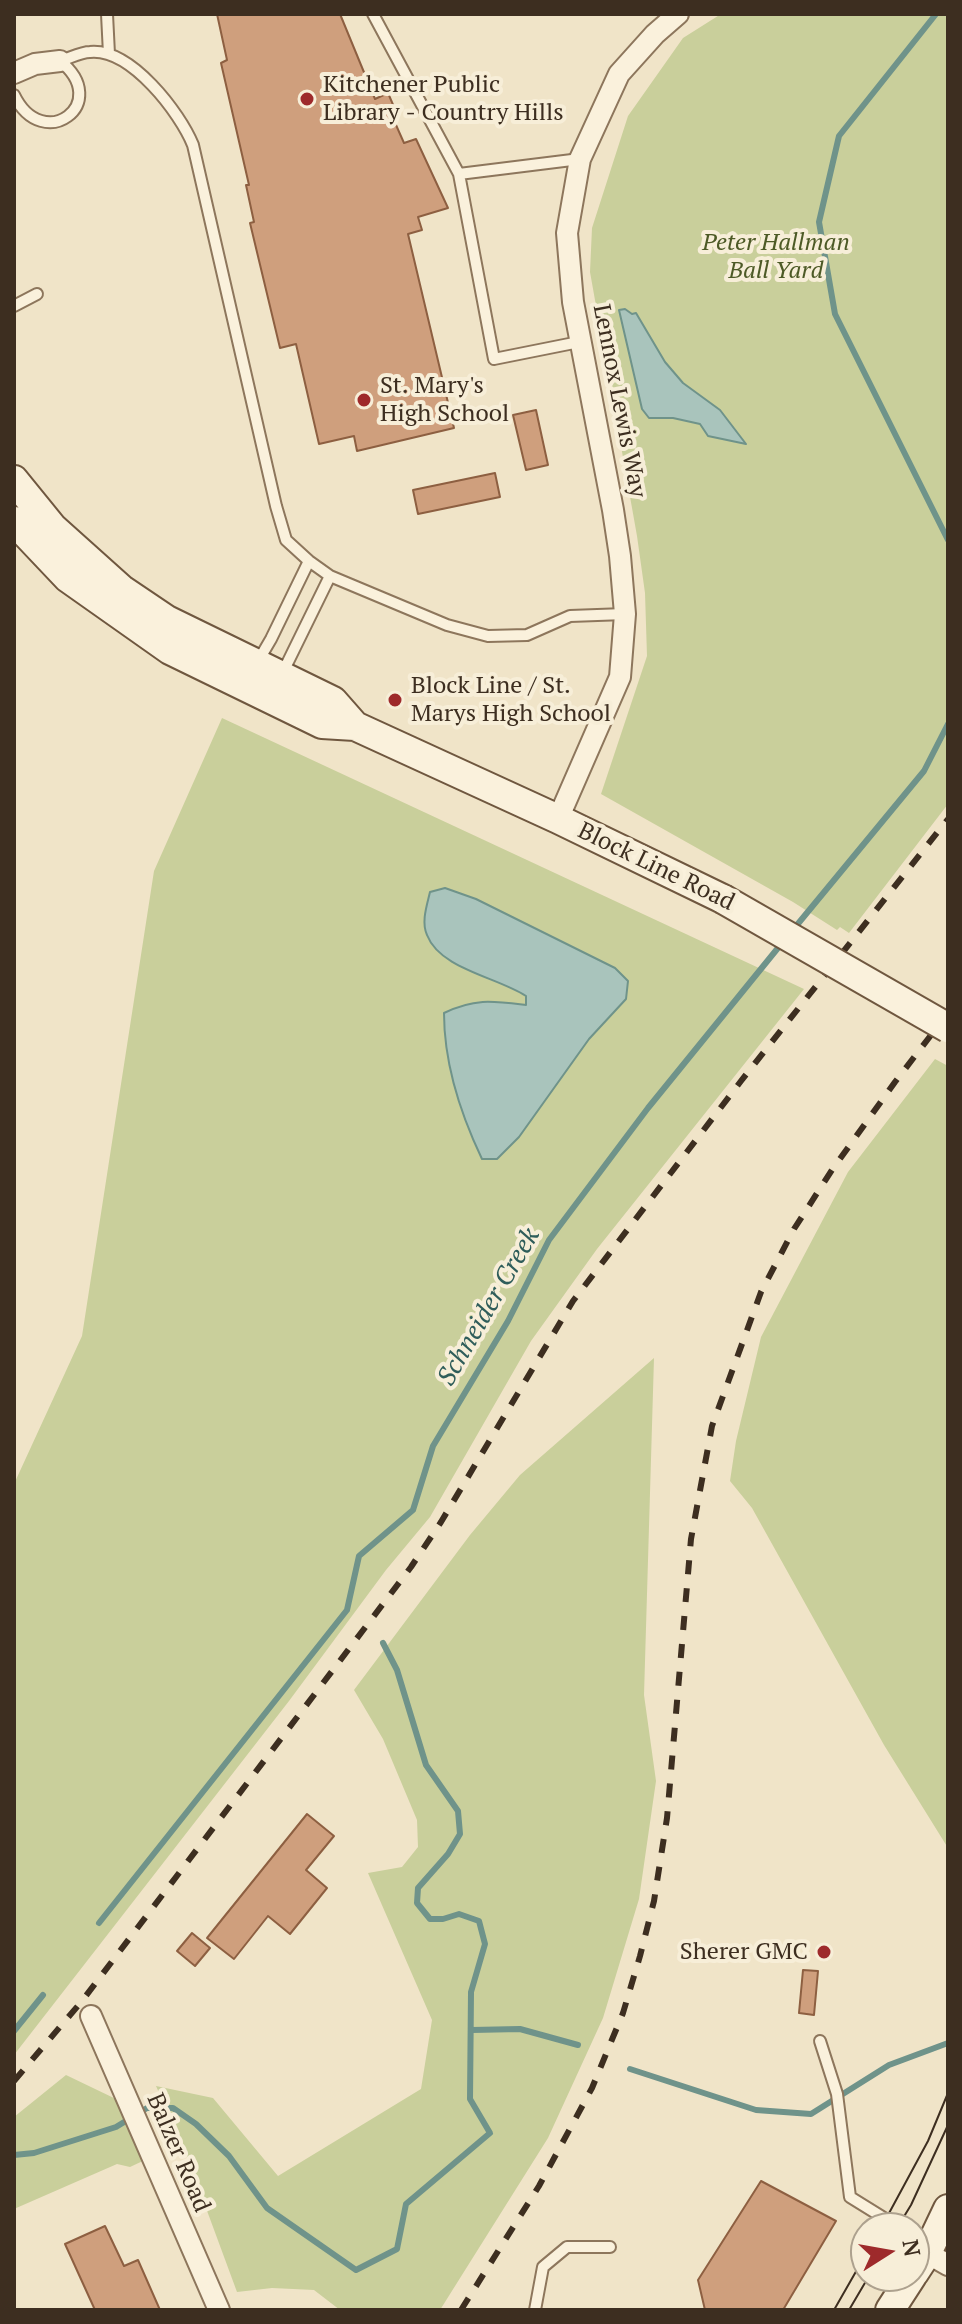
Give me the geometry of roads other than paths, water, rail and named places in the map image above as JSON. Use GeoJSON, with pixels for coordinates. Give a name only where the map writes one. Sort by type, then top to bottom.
{"type":"FeatureCollection","features":[{"type":"Feature","properties":{"kind":"street","name":"Lennox Lewis Way"},"geometry":{"type":"LineString","coordinates":[[558,819],[620,677],[625,614],[613,510],[579,342],[567,233],[580,159],[619,74],[678,14]]}},
{"type":"Feature","properties":{"kind":"street"},"geometry":{"type":"LineString","coordinates":[[14,73],[35,64],[60,61]]}},
{"type":"Feature","properties":{"kind":"street","name":"Block Line Road"},"geometry":{"type":"LineString","coordinates":[[14,480],[53,528],[121,589],[167,620],[333,701],[355,726]]}},
{"type":"Feature","properties":{"kind":"street","name":"Block Line Road"},"geometry":{"type":"LineString","coordinates":[[14,521],[68,578],[170,650],[322,724],[355,726],[723,899],[948,1028]]}},
{"type":"Feature","properties":{"kind":"street","name":"Balzer Road"},"geometry":{"type":"LineString","coordinates":[[91,2016],[219,2310]]}},
{"type":"Feature","properties":{"kind":"street"},"geometry":{"type":"LineString","coordinates":[[930,2250],[948,2209]]}},
{"type":"Feature","properties":{"kind":"street"},"geometry":{"type":"LineString","coordinates":[[890,2310],[903,2292]]}},
{"type":"Feature","properties":{"kind":"lane"},"geometry":{"type":"LineString","coordinates":[[107,14],[109,54]]}},
{"type":"Feature","properties":{"kind":"lane"},"geometry":{"type":"LineString","coordinates":[[373,14],[459,174],[494,359],[579,342]]}},
{"type":"Feature","properties":{"kind":"lane"},"geometry":{"type":"LineString","coordinates":[[60,61],[91,51],[109,54],[127,64],[177,113],[193,145],[286,540],[330,576],[447,625],[488,636],[527,635],[570,616],[625,614]]}},
{"type":"Feature","properties":{"kind":"lane"},"geometry":{"type":"LineString","coordinates":[[14,95],[25,113],[41,122],[50,123],[67,117],[78,102],[79,84],[73,71],[60,61]]}},
{"type":"Feature","properties":{"kind":"lane"},"geometry":{"type":"LineString","coordinates":[[459,174],[580,159]]}},
{"type":"Feature","properties":{"kind":"lane"},"geometry":{"type":"LineString","coordinates":[[14,306],[37,294]]}},
{"type":"Feature","properties":{"kind":"lane"},"geometry":{"type":"LineString","coordinates":[[269,670],[271,639],[309,561]]}},
{"type":"Feature","properties":{"kind":"lane"},"geometry":{"type":"LineString","coordinates":[[269,670],[330,576]]}},
{"type":"Feature","properties":{"kind":"lane"},"geometry":{"type":"LineString","coordinates":[[820,2041],[837,2094],[850,2197],[874,2212]]}},
{"type":"Feature","properties":{"kind":"lane"},"geometry":{"type":"LineString","coordinates":[[535,2310],[543,2267],[567,2247],[610,2247]]}},
{"type":"Feature","properties":{"kind":"water"},"geometry":{"type":"Polygon","coordinates":[[[619,310],[636,313],[665,362],[683,383],[720,410],[746,444],[708,436],[700,424],[673,418],[649,418],[642,409],[619,310]]]}},
{"type":"Feature","properties":{"kind":"water"},"geometry":{"type":"Polygon","coordinates":[[[445,888],[476,899],[615,968],[628,981],[626,999],[589,1039],[519,1137],[497,1159],[482,1159],[467,1125],[450,1069],[444,1013],[484,1002],[526,1005],[526,996],[456,964],[434,947],[425,930],[426,908],[430,892],[445,888]]]}},
{"type":"Feature","properties":{"kind":"waterway","name":"Schneider Creek"},"geometry":{"type":"LineString","coordinates":[[936,14],[839,136],[819,222],[835,314],[948,540]]}},
{"type":"Feature","properties":{"kind":"waterway","name":"Schneider Creek"},"geometry":{"type":"LineString","coordinates":[[792,931],[924,771],[948,724]]}},
{"type":"Feature","properties":{"kind":"waterway","name":"Schneider Creek"},"geometry":{"type":"LineString","coordinates":[[99,1923],[347,1610],[359,1556],[413,1510],[433,1446],[508,1321],[549,1240],[648,1108],[782,943]]}},
{"type":"Feature","properties":{"kind":"waterway","name":"Schneider Creek"},"geometry":{"type":"LineString","coordinates":[[14,2155],[34,2153],[116,2127],[147,2108],[173,2108],[196,2124],[229,2156],[267,2208],[356,2270],[397,2249],[406,2204],[490,2133],[470,2099],[471,1992],[485,1944],[479,1921],[459,1914],[430,1919],[417,1903],[418,1888],[448,1854],[460,1834],[458,1811],[426,1765],[397,1670],[383,1643]]}},
{"type":"Feature","properties":{"kind":"waterway","name":"Schneider Creek"},"geometry":{"type":"LineString","coordinates":[[14,2031],[43,1995]]}},
{"type":"Feature","properties":{"kind":"waterway"},"geometry":{"type":"LineString","coordinates":[[472,2030],[520,2029],[578,2045]]}},
{"type":"Feature","properties":{"kind":"waterway"},"geometry":{"type":"LineString","coordinates":[[630,2069],[756,2110],[811,2114],[889,2065],[948,2043]]}},
{"type":"Feature","properties":{"kind":"tram line"},"geometry":{"type":"LineString","coordinates":[[890,2212],[928,2141],[948,2093]]}},
{"type":"Feature","properties":{"kind":"tram line"},"geometry":{"type":"LineString","coordinates":[[907,2212],[948,2125]]}},
{"type":"Feature","properties":{"kind":"tram line"},"geometry":{"type":"LineString","coordinates":[[834,2310],[850,2282]]}},
{"type":"Feature","properties":{"kind":"tram line"},"geometry":{"type":"LineString","coordinates":[[849,2310],[860,2292]]}},
{"type":"Feature","properties":{"kind":"railway"},"geometry":{"type":"LineString","coordinates":[[14,2081],[82,2001],[411,1567],[573,1301],[741,1081],[948,819]]}},
{"type":"Feature","properties":{"kind":"railway"},"geometry":{"type":"LineString","coordinates":[[461,2310],[539,2186],[592,2088],[623,2013],[640,1956],[654,1901],[667,1818],[691,1539],[712,1426],[761,1292],[794,1229],[832,1170],[948,1013]]}},
{"type":"Feature","properties":{"kind":"place","name":"Kitchener Public Library - Country Hills"},"geometry":{"type":"Point","coordinates":[307,99]}},
{"type":"Feature","properties":{"kind":"place","name":"St. Mary's High School"},"geometry":{"type":"Point","coordinates":[364,400]}},
{"type":"Feature","properties":{"kind":"place","name":"Block Line / St. Marys High School"},"geometry":{"type":"Point","coordinates":[395,700]}},
{"type":"Feature","properties":{"kind":"place","name":"Sherer GMC"},"geometry":{"type":"Point","coordinates":[824,1952]}},
{"type":"Feature","properties":{"kind":"park label","name":"Peter Hallman Ball Yard"},"geometry":{"type":"Point","coordinates":[776,257]}}]}
